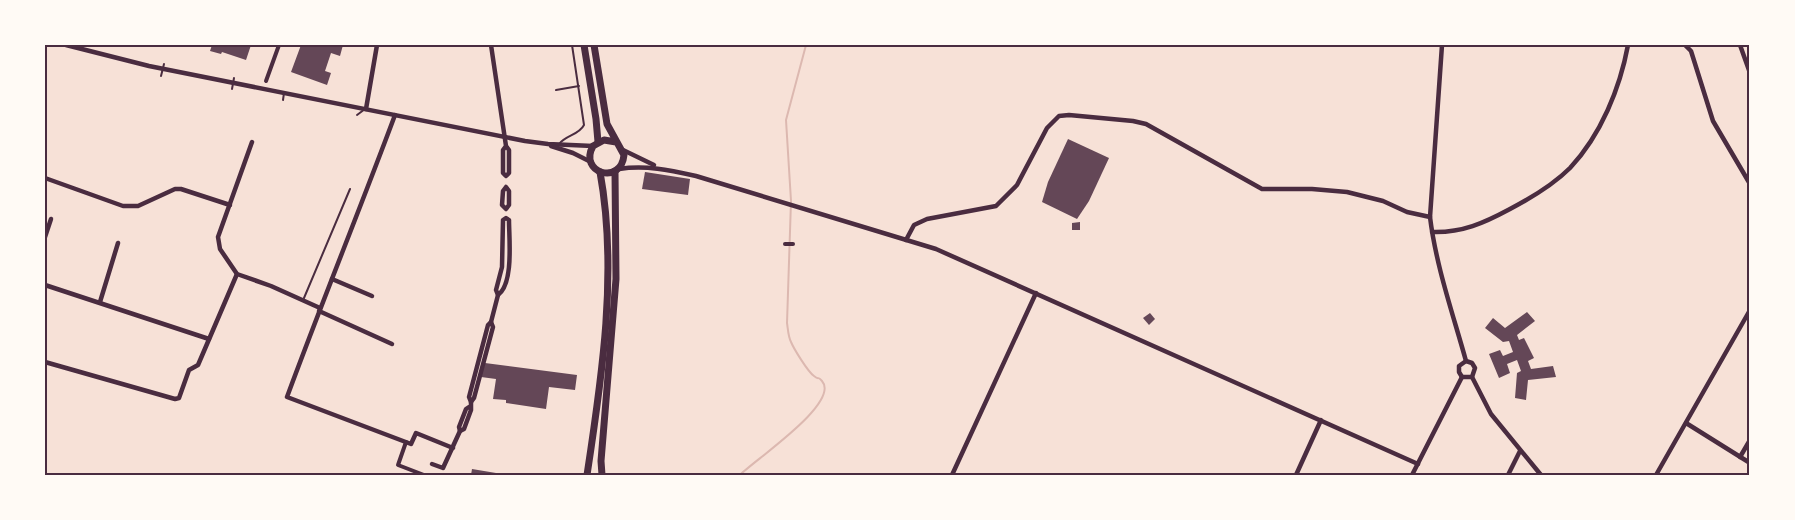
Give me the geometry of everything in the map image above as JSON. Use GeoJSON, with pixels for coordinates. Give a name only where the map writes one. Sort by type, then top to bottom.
{"type":"FeatureCollection","features":[{"type":"Feature","properties":{"kind":"main road"},"geometry":{"type":"LineString","coordinates":[[584,45],[596,119],[596,144],[590,153],[591,162],[600,172],[606,211],[608,271],[606,313],[587,475]]}},
{"type":"Feature","properties":{"kind":"main road"},"geometry":{"type":"LineString","coordinates":[[594,45],[607,123],[616,142],[623,150],[623,160],[617,170],[616,279],[601,461],[602,475]]}},
{"type":"Feature","properties":{"kind":"main road"},"geometry":{"type":"LineString","coordinates":[[596,144],[607,140],[616,142]]}},
{"type":"Feature","properties":{"kind":"main road"},"geometry":{"type":"LineString","coordinates":[[600,172],[607,173],[617,170]]}},
{"type":"Feature","properties":{"kind":"street"},"geometry":{"type":"LineString","coordinates":[[66,45],[284,93],[506,137],[548,144],[596,144]]}},
{"type":"Feature","properties":{"kind":"street"},"geometry":{"type":"LineString","coordinates":[[266,81],[279,45]]}},
{"type":"Feature","properties":{"kind":"street"},"geometry":{"type":"LineString","coordinates":[[366,109],[377,45]]}},
{"type":"Feature","properties":{"kind":"street"},"geometry":{"type":"LineString","coordinates":[[432,464],[443,468],[471,411],[469,397],[498,295],[496,290],[502,267],[502,220],[506,218],[506,209],[502,205],[503,191],[506,187],[506,176],[503,173],[503,150],[506,146],[506,137],[491,45]]}},
{"type":"Feature","properties":{"kind":"street"},"geometry":{"type":"LineString","coordinates":[[1442,45],[1430,217],[1466,361]]}},
{"type":"Feature","properties":{"kind":"street"},"geometry":{"type":"LineString","coordinates":[[1432,232],[1463,230],[1485,223],[1526,201],[1564,173],[1587,147],[1608,108],[1622,75],[1628,45]]}},
{"type":"Feature","properties":{"kind":"street"},"geometry":{"type":"LineString","coordinates":[[1685,45],[1690,51],[1713,121],[1750,184]]}},
{"type":"Feature","properties":{"kind":"street"},"geometry":{"type":"LineString","coordinates":[[1740,45],[1750,74]]}},
{"type":"Feature","properties":{"kind":"street"},"geometry":{"type":"LineString","coordinates":[[395,115],[366,196],[319,309],[287,397],[411,444],[416,433],[453,448]]}},
{"type":"Feature","properties":{"kind":"street"},"geometry":{"type":"LineString","coordinates":[[906,240],[914,225],[927,219],[996,206],[1017,185],[1050,123],[1065,115],[1146,124],[1262,189],[1347,192],[1383,201],[1407,212],[1430,217]]}},
{"type":"Feature","properties":{"kind":"street"},"geometry":{"type":"LineString","coordinates":[[252,142],[218,237],[218,243],[237,274],[272,286],[392,344]]}},
{"type":"Feature","properties":{"kind":"street"},"geometry":{"type":"LineString","coordinates":[[548,144],[591,162]]}},
{"type":"Feature","properties":{"kind":"street"},"geometry":{"type":"LineString","coordinates":[[623,150],[660,168]]}},
{"type":"Feature","properties":{"kind":"street"},"geometry":{"type":"LineString","coordinates":[[617,170],[640,166],[696,176],[956,257],[1418,464]]}},
{"type":"Feature","properties":{"kind":"street"},"geometry":{"type":"LineString","coordinates":[[45,178],[123,206],[138,206],[175,189],[230,205]]}},
{"type":"Feature","properties":{"kind":"street"},"geometry":{"type":"LineString","coordinates":[[45,237],[51,219]]}},
{"type":"Feature","properties":{"kind":"street"},"geometry":{"type":"LineString","coordinates":[[100,302],[118,243]]}},
{"type":"Feature","properties":{"kind":"street"},"geometry":{"type":"LineString","coordinates":[[785,244],[793,244]]}},
{"type":"Feature","properties":{"kind":"street"},"geometry":{"type":"LineString","coordinates":[[45,362],[175,399],[182,395],[189,370],[198,365],[237,274]]}},
{"type":"Feature","properties":{"kind":"street"},"geometry":{"type":"LineString","coordinates":[[332,279],[372,296]]}},
{"type":"Feature","properties":{"kind":"street"},"geometry":{"type":"LineString","coordinates":[[45,285],[209,339]]}},
{"type":"Feature","properties":{"kind":"street"},"geometry":{"type":"LineString","coordinates":[[952,475],[1036,293]]}},
{"type":"Feature","properties":{"kind":"street"},"geometry":{"type":"LineString","coordinates":[[1656,475],[1750,310]]}},
{"type":"Feature","properties":{"kind":"street"},"geometry":{"type":"LineString","coordinates":[[1466,361],[1472,363],[1475,368],[1472,376],[1491,414],[1541,475]]}},
{"type":"Feature","properties":{"kind":"street"},"geometry":{"type":"LineString","coordinates":[[1462,377],[1458,369],[1466,361]]}},
{"type":"Feature","properties":{"kind":"street"},"geometry":{"type":"LineString","coordinates":[[1462,377],[1472,376]]}},
{"type":"Feature","properties":{"kind":"street"},"geometry":{"type":"LineString","coordinates":[[1412,475],[1462,377]]}},
{"type":"Feature","properties":{"kind":"street"},"geometry":{"type":"LineString","coordinates":[[1296,475],[1321,420]]}},
{"type":"Feature","properties":{"kind":"street"},"geometry":{"type":"LineString","coordinates":[[1686,423],[1750,463]]}},
{"type":"Feature","properties":{"kind":"street"},"geometry":{"type":"LineString","coordinates":[[1740,457],[1750,440]]}},
{"type":"Feature","properties":{"kind":"street"},"geometry":{"type":"LineString","coordinates":[[406,442],[398,465],[424,475]]}},
{"type":"Feature","properties":{"kind":"street"},"geometry":{"type":"LineString","coordinates":[[1508,475],[1520,452]]}},
{"type":"Feature","properties":{"kind":"lane"},"geometry":{"type":"LineString","coordinates":[[558,144],[562,139],[583,128],[584,122],[572,45]]}},
{"type":"Feature","properties":{"kind":"lane"},"geometry":{"type":"LineString","coordinates":[[162,76],[164,66]]}},
{"type":"Feature","properties":{"kind":"lane"},"geometry":{"type":"LineString","coordinates":[[232,89],[233,80]]}},
{"type":"Feature","properties":{"kind":"lane"},"geometry":{"type":"LineString","coordinates":[[556,90],[579,86]]}},
{"type":"Feature","properties":{"kind":"lane"},"geometry":{"type":"LineString","coordinates":[[283,100],[284,93]]}},
{"type":"Feature","properties":{"kind":"lane"},"geometry":{"type":"LineString","coordinates":[[357,115],[366,109]]}},
{"type":"Feature","properties":{"kind":"lane"},"geometry":{"type":"LineString","coordinates":[[303,301],[350,189]]}},
{"type":"Feature","properties":{"kind":"building"},"geometry":{"type":"Polygon","coordinates":[[[212,45],[251,45],[246,60],[222,52],[221,54],[210,51],[212,45]]]}},
{"type":"Feature","properties":{"kind":"building"},"geometry":{"type":"Polygon","coordinates":[[[301,45],[343,45],[340,56],[331,53],[325,71],[331,73],[327,85],[291,72],[301,45]]]}},
{"type":"Feature","properties":{"kind":"building"},"geometry":{"type":"Polygon","coordinates":[[[1068,139],[1109,158],[1089,201],[1077,219],[1042,202],[1048,182],[1068,139]]]}},
{"type":"Feature","properties":{"kind":"building"},"geometry":{"type":"Polygon","coordinates":[[[645,172],[690,179],[688,195],[642,189],[645,172]]]}},
{"type":"Feature","properties":{"kind":"building"},"geometry":{"type":"Polygon","coordinates":[[[1080,222],[1080,230],[1072,230],[1072,223],[1080,222]]]}},
{"type":"Feature","properties":{"kind":"building"},"geometry":{"type":"Polygon","coordinates":[[[1527,312],[1535,321],[1517,335],[1519,340],[1524,338],[1534,358],[1528,361],[1531,369],[1553,366],[1556,377],[1528,380],[1526,400],[1515,398],[1517,373],[1521,371],[1517,360],[1507,364],[1510,373],[1499,378],[1489,354],[1500,350],[1503,356],[1513,352],[1509,341],[1503,342],[1485,328],[1493,318],[1505,328],[1527,312]]]}},
{"type":"Feature","properties":{"kind":"building"},"geometry":{"type":"Polygon","coordinates":[[[1150,313],[1155,319],[1149,325],[1143,318],[1150,313]]]}},
{"type":"Feature","properties":{"kind":"building"},"geometry":{"type":"Polygon","coordinates":[[[485,363],[577,375],[575,390],[549,387],[546,409],[506,403],[506,400],[493,399],[496,379],[481,377],[485,363]]]}},
{"type":"Feature","properties":{"kind":"building"},"geometry":{"type":"Polygon","coordinates":[[[472,469],[502,474],[471,475],[472,469]]]}},
{"type":"Feature","properties":{"kind":"waterway"},"geometry":{"type":"LineString","coordinates":[[740,475],[808,417],[819,403],[824,391],[822,381],[811,374],[795,350],[789,337],[787,323],[791,201],[786,120],[806,45]]}}]}
